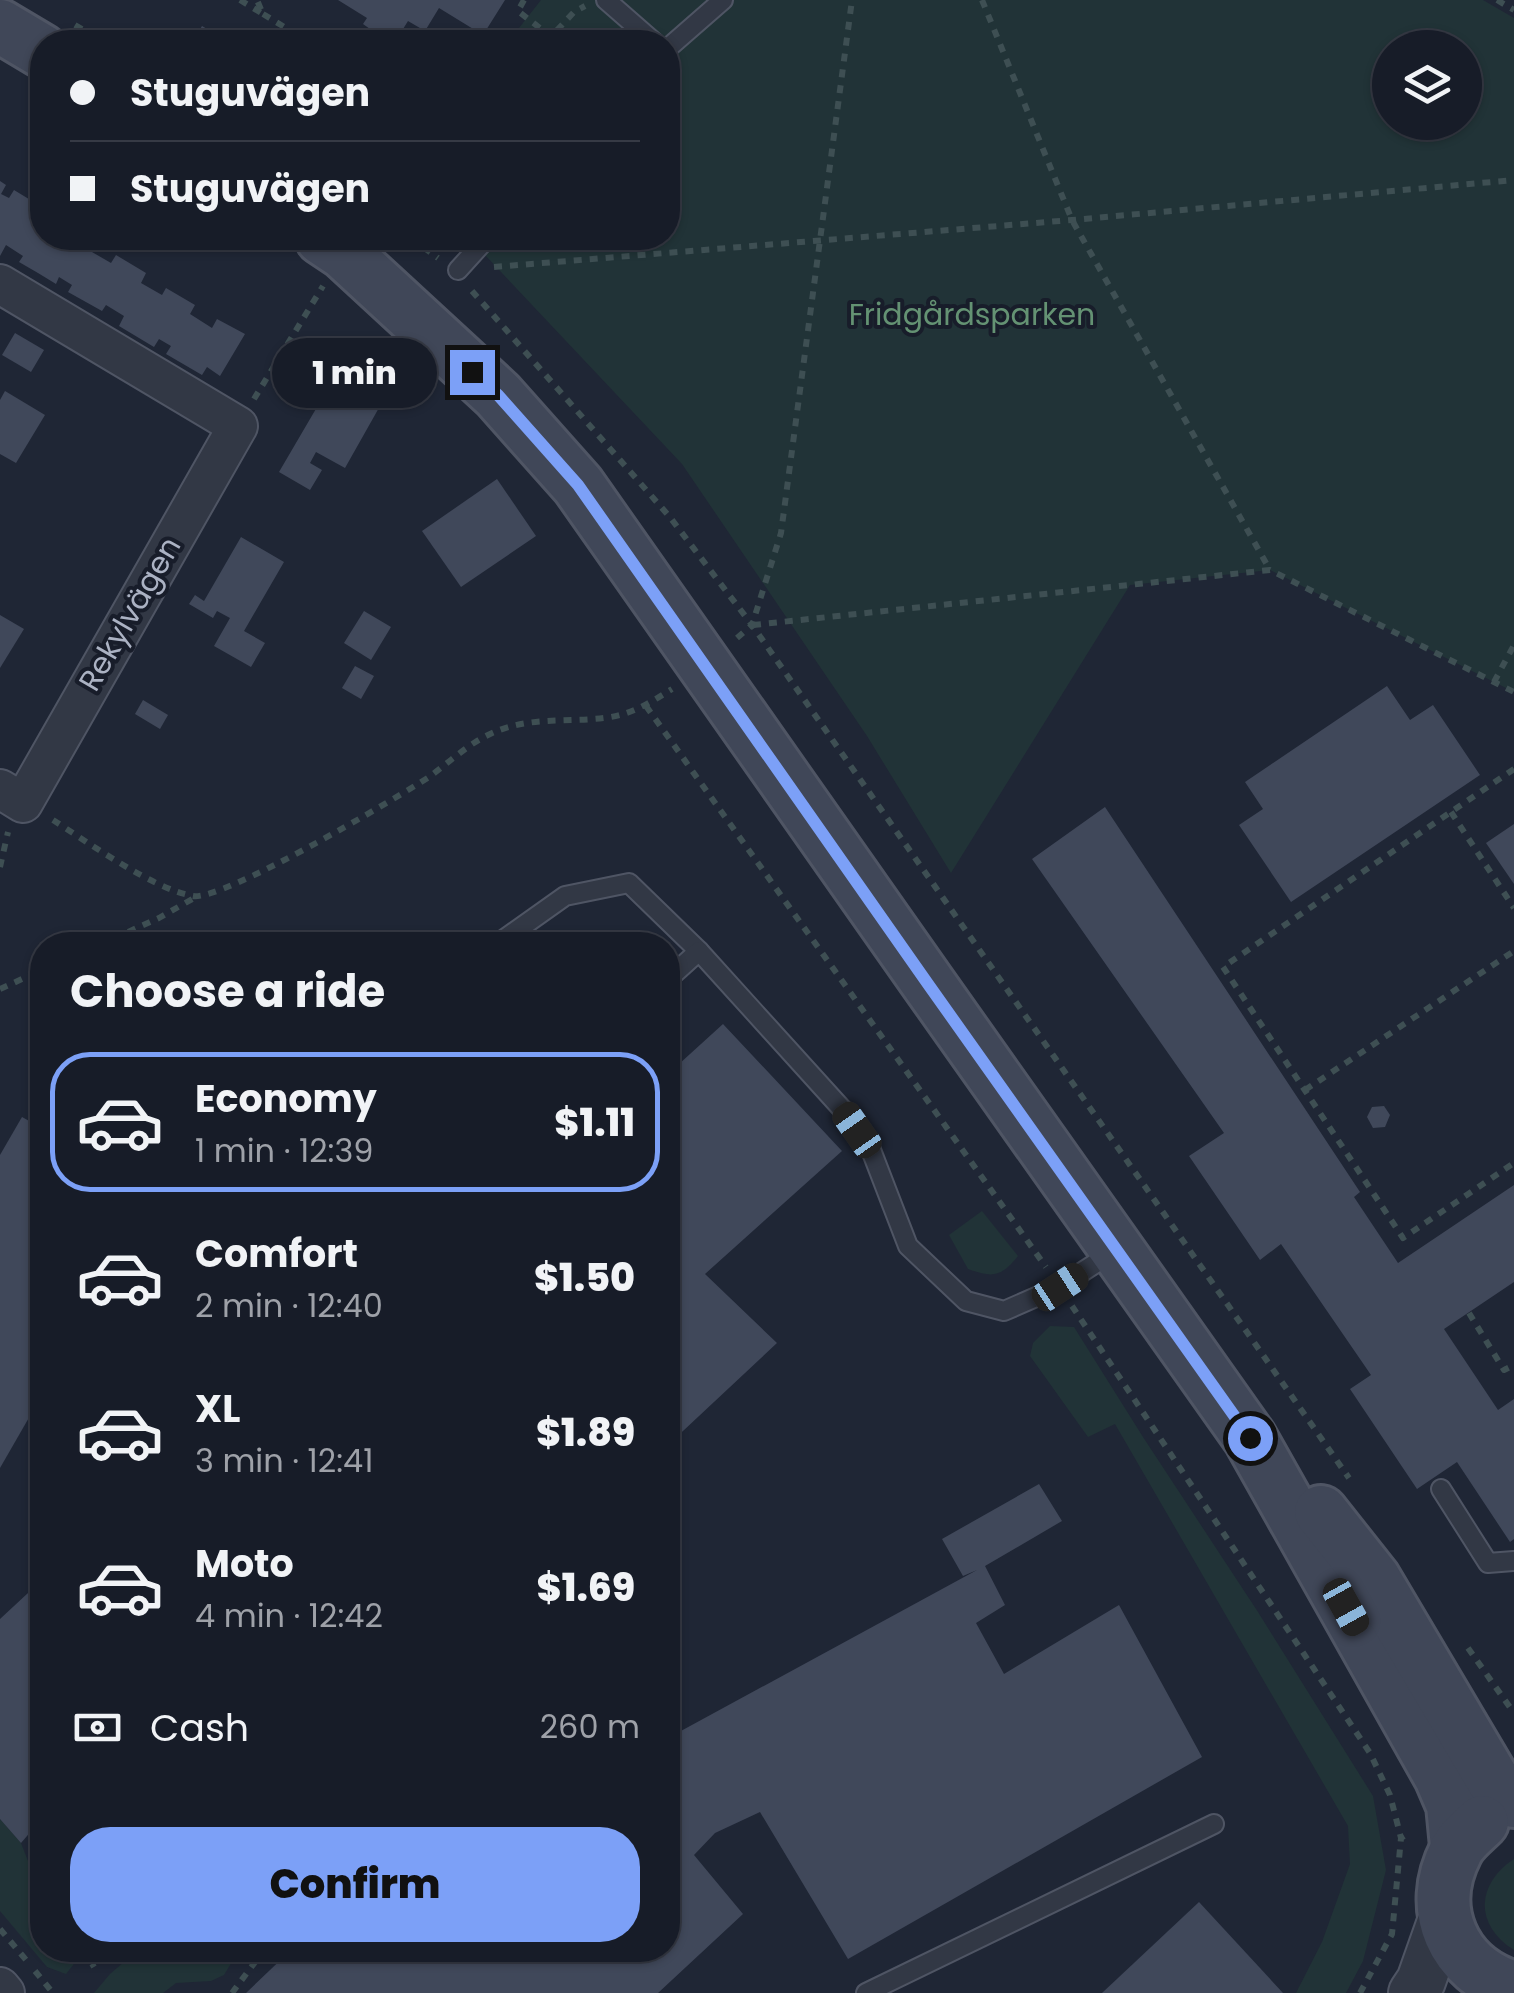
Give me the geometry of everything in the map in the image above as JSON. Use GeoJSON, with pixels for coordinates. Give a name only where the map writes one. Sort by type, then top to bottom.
{"type":"FeatureCollection","features":[{"type":"Feature","properties":{"kind":"main road"},"geometry":{"type":"LineString","coordinates":[[0,26],[30,44]]}},
{"type":"Feature","properties":{"kind":"main road"},"geometry":{"type":"LineString","coordinates":[[340,250],[498,395],[578,485],[1250,1438],[1441,1777],[1453,1805],[1458,1846]]}},
{"type":"Feature","properties":{"kind":"main road"},"geometry":{"type":"LineString","coordinates":[[1250,1438],[1334,1526],[1374,1580],[1493,1780],[1514,1800]]}},
{"type":"Feature","properties":{"kind":"main road"},"geometry":{"type":"LineString","coordinates":[[1510,1990],[1480,1973],[1456,1948],[1444,1916],[1444,1880],[1458,1846],[1484,1820],[1514,1808]]}},
{"type":"Feature","properties":{"kind":"street"},"geometry":{"type":"LineString","coordinates":[[0,284],[238,426]]}},
{"type":"Feature","properties":{"kind":"street","name":"Rekylvägen"},"geometry":{"type":"LineString","coordinates":[[12,796],[238,426]]}},
{"type":"Feature","properties":{"kind":"street"},"geometry":{"type":"LineString","coordinates":[[1413,1993],[1444,1916]]}},
{"type":"Feature","properties":{"kind":"street"},"geometry":{"type":"LineString","coordinates":[[0,1986],[5,1993]]}},
{"type":"Feature","properties":{"kind":"lane"},"geometry":{"type":"LineString","coordinates":[[606,0],[640,30]]}},
{"type":"Feature","properties":{"kind":"lane"},"geometry":{"type":"LineString","coordinates":[[680,38],[724,0]]}},
{"type":"Feature","properties":{"kind":"lane"},"geometry":{"type":"LineString","coordinates":[[456,270],[475,250]]}},
{"type":"Feature","properties":{"kind":"lane"},"geometry":{"type":"LineString","coordinates":[[515,932],[566,896],[629,883],[679,932]]}},
{"type":"Feature","properties":{"kind":"lane"},"geometry":{"type":"LineString","coordinates":[[680,933],[843,1110],[870,1150],[908,1246],[966,1302],[1004,1311],[1060,1287],[1117,1249]]}},
{"type":"Feature","properties":{"kind":"lane"},"geometry":{"type":"LineString","coordinates":[[680,968],[699,951]]}},
{"type":"Feature","properties":{"kind":"lane"},"geometry":{"type":"LineString","coordinates":[[1440,1489],[1488,1563],[1514,1561]]}},
{"type":"Feature","properties":{"kind":"lane"},"geometry":{"type":"LineString","coordinates":[[874,1991],[1214,1824]]}},
{"type":"Feature","properties":{"kind":"path"},"geometry":{"type":"LineString","coordinates":[[240,0],[290,30]]}},
{"type":"Feature","properties":{"kind":"path"},"geometry":{"type":"LineString","coordinates":[[257,0],[264,14]]}},
{"type":"Feature","properties":{"kind":"path"},"geometry":{"type":"LineString","coordinates":[[524,0],[518,12],[538,30]]}},
{"type":"Feature","properties":{"kind":"path"},"geometry":{"type":"LineString","coordinates":[[557,30],[574,12],[596,0]]}},
{"type":"Feature","properties":{"kind":"path"},"geometry":{"type":"LineString","coordinates":[[752,625],[782,533],[852,0]]}},
{"type":"Feature","properties":{"kind":"path"},"geometry":{"type":"LineString","coordinates":[[982,0],[1072,220],[1270,570]]}},
{"type":"Feature","properties":{"kind":"path"},"geometry":{"type":"LineString","coordinates":[[1497,0],[1514,10]]}},
{"type":"Feature","properties":{"kind":"path"},"geometry":{"type":"LineString","coordinates":[[456,270],[1514,180]]}},
{"type":"Feature","properties":{"kind":"path"},"geometry":{"type":"LineString","coordinates":[[428,250],[456,270],[670,516],[752,625],[1355,1486]]}},
{"type":"Feature","properties":{"kind":"path"},"geometry":{"type":"LineString","coordinates":[[238,426],[319,293]]}},
{"type":"Feature","properties":{"kind":"path"},"geometry":{"type":"LineString","coordinates":[[752,625],[1270,570],[1514,692]]}},
{"type":"Feature","properties":{"kind":"path"},"geometry":{"type":"LineString","coordinates":[[1494,682],[1514,645]]}},
{"type":"Feature","properties":{"kind":"path"},"geometry":{"type":"LineString","coordinates":[[127,932],[196,897],[234,886],[368,813],[428,778],[485,736],[532,721],[612,717],[646,706],[1060,1287],[1370,1754],[1390,1795],[1401,1838]]}},
{"type":"Feature","properties":{"kind":"path"},"geometry":{"type":"LineString","coordinates":[[1514,769],[1224,967],[1403,1238],[1514,1163]]}},
{"type":"Feature","properties":{"kind":"path"},"geometry":{"type":"LineString","coordinates":[[12,796],[151,881],[196,897]]}},
{"type":"Feature","properties":{"kind":"path"},"geometry":{"type":"LineString","coordinates":[[1451,812],[1514,908]]}},
{"type":"Feature","properties":{"kind":"path"},"geometry":{"type":"LineString","coordinates":[[1305,1090],[1514,951]]}},
{"type":"Feature","properties":{"kind":"path"},"geometry":{"type":"LineString","coordinates":[[0,989],[30,975]]}},
{"type":"Feature","properties":{"kind":"path"},"geometry":{"type":"LineString","coordinates":[[1469,1313],[1504,1370],[1514,1366]]}},
{"type":"Feature","properties":{"kind":"path"},"geometry":{"type":"LineString","coordinates":[[1468,1648],[1514,1713]]}},
{"type":"Feature","properties":{"kind":"path"},"geometry":{"type":"LineString","coordinates":[[91,1962],[94,1968]]}},
{"type":"Feature","properties":{"kind":"path"},"geometry":{"type":"LineString","coordinates":[[232,1993],[255,1962]]}},
{"type":"Feature","properties":{"kind":"green space","name":"Fridgårdsparken"},"geometry":{"type":"Polygon","coordinates":[[[541,0],[1483,0],[1514,18],[1514,692],[1270,570],[1130,585],[951,873],[867,736],[682,464],[480,250],[680,250],[680,30],[517,30],[541,0]]]}},
{"type":"Feature","properties":{"kind":"green space"},"geometry":{"type":"Polygon","coordinates":[[[982,1211],[1018,1256],[996,1274],[968,1269],[949,1235],[982,1211]]]}},
{"type":"Feature","properties":{"kind":"green space"},"geometry":{"type":"Polygon","coordinates":[[[1050,1326],[1074,1327],[1373,1796],[1386,1870],[1363,1961],[1346,1993],[1296,1993],[1322,1942],[1350,1864],[1348,1826],[1115,1424],[1088,1437],[1030,1356],[1033,1343],[1050,1326]]]}},
{"type":"Feature","properties":{"kind":"green space"},"geometry":{"type":"Polygon","coordinates":[[[0,1819],[21,1843],[30,1866],[30,1947],[0,1911],[0,1819]]]}},
{"type":"Feature","properties":{"kind":"green space"},"geometry":{"type":"Polygon","coordinates":[[[1514,1859],[1514,1950],[1492,1929],[1485,1905],[1492,1880],[1514,1859]]]}},
{"type":"Feature","properties":{"kind":"green space"},"geometry":{"type":"Polygon","coordinates":[[[43,1962],[75,1962],[66,1974],[43,1962]]]}},
{"type":"Feature","properties":{"kind":"green space"},"geometry":{"type":"Polygon","coordinates":[[[124,1962],[232,1962],[224,1975],[211,1981],[176,1983],[163,1993],[94,1993],[124,1962]]]}},
{"type":"Feature","properties":{"kind":"building"},"geometry":{"type":"Polygon","coordinates":[[[338,0],[505,0],[486,30],[475,30],[439,8],[426,30],[408,21],[402,30],[370,30],[363,24],[367,18],[338,0]]]}},
{"type":"Feature","properties":{"kind":"building"},"geometry":{"type":"Polygon","coordinates":[[[0,181],[6,185],[1,194],[9,198],[14,190],[30,200],[30,250],[93,250],[111,263],[116,255],[146,273],[141,283],[162,295],[166,288],[195,305],[190,314],[212,328],[217,319],[245,334],[220,376],[207,367],[202,375],[166,354],[171,346],[159,339],[154,347],[119,326],[124,316],[106,305],[102,311],[68,292],[72,285],[59,277],[56,284],[19,262],[23,256],[6,245],[0,256],[0,181]]]}},
{"type":"Feature","properties":{"kind":"building"},"geometry":{"type":"Polygon","coordinates":[[[15,333],[44,350],[31,372],[2,355],[15,333]]]}},
{"type":"Feature","properties":{"kind":"building"},"geometry":{"type":"Polygon","coordinates":[[[334,378],[380,406],[345,468],[316,452],[310,463],[322,470],[310,490],[279,472],[334,378]]]}},
{"type":"Feature","properties":{"kind":"building"},"geometry":{"type":"Polygon","coordinates":[[[5,391],[45,415],[16,463],[0,454],[0,400],[5,391]]]}},
{"type":"Feature","properties":{"kind":"building"},"geometry":{"type":"Polygon","coordinates":[[[497,479],[536,536],[461,587],[422,531],[497,479]]]}},
{"type":"Feature","properties":{"kind":"building"},"geometry":{"type":"Polygon","coordinates":[[[241,537],[284,562],[244,631],[265,643],[251,667],[214,646],[230,618],[217,611],[213,618],[189,604],[195,595],[204,601],[241,537]]]}},
{"type":"Feature","properties":{"kind":"building"},"geometry":{"type":"Polygon","coordinates":[[[364,611],[391,627],[371,660],[344,643],[364,611]]]}},
{"type":"Feature","properties":{"kind":"building"},"geometry":{"type":"Polygon","coordinates":[[[0,615],[24,629],[0,668],[0,615]]]}},
{"type":"Feature","properties":{"kind":"building"},"geometry":{"type":"Polygon","coordinates":[[[355,666],[374,676],[361,699],[342,688],[355,666]]]}},
{"type":"Feature","properties":{"kind":"building"},"geometry":{"type":"Polygon","coordinates":[[[1387,686],[1410,720],[1433,705],[1480,775],[1291,902],[1239,825],[1263,809],[1245,782],[1387,686]]]}},
{"type":"Feature","properties":{"kind":"building"},"geometry":{"type":"Polygon","coordinates":[[[143,700],[168,715],[160,729],[135,714],[143,700]]]}},
{"type":"Feature","properties":{"kind":"building"},"geometry":{"type":"Polygon","coordinates":[[[1105,807],[1360,1192],[1354,1197],[1398,1263],[1514,1185],[1514,1282],[1444,1329],[1498,1410],[1514,1399],[1514,1539],[1510,1542],[1457,1462],[1417,1489],[1350,1389],[1371,1375],[1281,1244],[1260,1260],[1189,1156],[1224,1133],[1032,859],[1105,807]]]}},
{"type":"Feature","properties":{"kind":"building"},"geometry":{"type":"Polygon","coordinates":[[[1514,824],[1514,884],[1486,843],[1514,824]]]}},
{"type":"Feature","properties":{"kind":"building"},"geometry":{"type":"Polygon","coordinates":[[[723,1024],[842,1151],[705,1274],[777,1343],[680,1434],[680,1063],[723,1024]]]}},
{"type":"Feature","properties":{"kind":"building"},"geometry":{"type":"Polygon","coordinates":[[[1384,1106],[1390,1115],[1385,1127],[1373,1128],[1367,1117],[1372,1107],[1384,1106]]]}},
{"type":"Feature","properties":{"kind":"building"},"geometry":{"type":"Polygon","coordinates":[[[22,1117],[30,1121],[30,1416],[0,1468],[0,1155],[22,1117]]]}},
{"type":"Feature","properties":{"kind":"building"},"geometry":{"type":"Polygon","coordinates":[[[1039,1484],[1062,1521],[985,1566],[1005,1605],[976,1623],[1004,1674],[1119,1605],[1202,1757],[848,1959],[760,1812],[715,1833],[694,1855],[743,1914],[658,1993],[246,1993],[278,1962],[680,1962],[680,1731],[977,1570],[963,1576],[942,1539],[1039,1484]]]}},
{"type":"Feature","properties":{"kind":"building"},"geometry":{"type":"Polygon","coordinates":[[[30,1591],[30,1832],[21,1843],[0,1819],[0,1619],[30,1591]]]}},
{"type":"Feature","properties":{"kind":"building"},"geometry":{"type":"Polygon","coordinates":[[[1199,1902],[1283,1993],[1102,1993],[1199,1902]]]}},
{"type":"Feature","properties":{"kind":"route"},"geometry":{"type":"LineString","coordinates":[[472,372],[498,395],[578,485],[1250,1438]]}}]}
